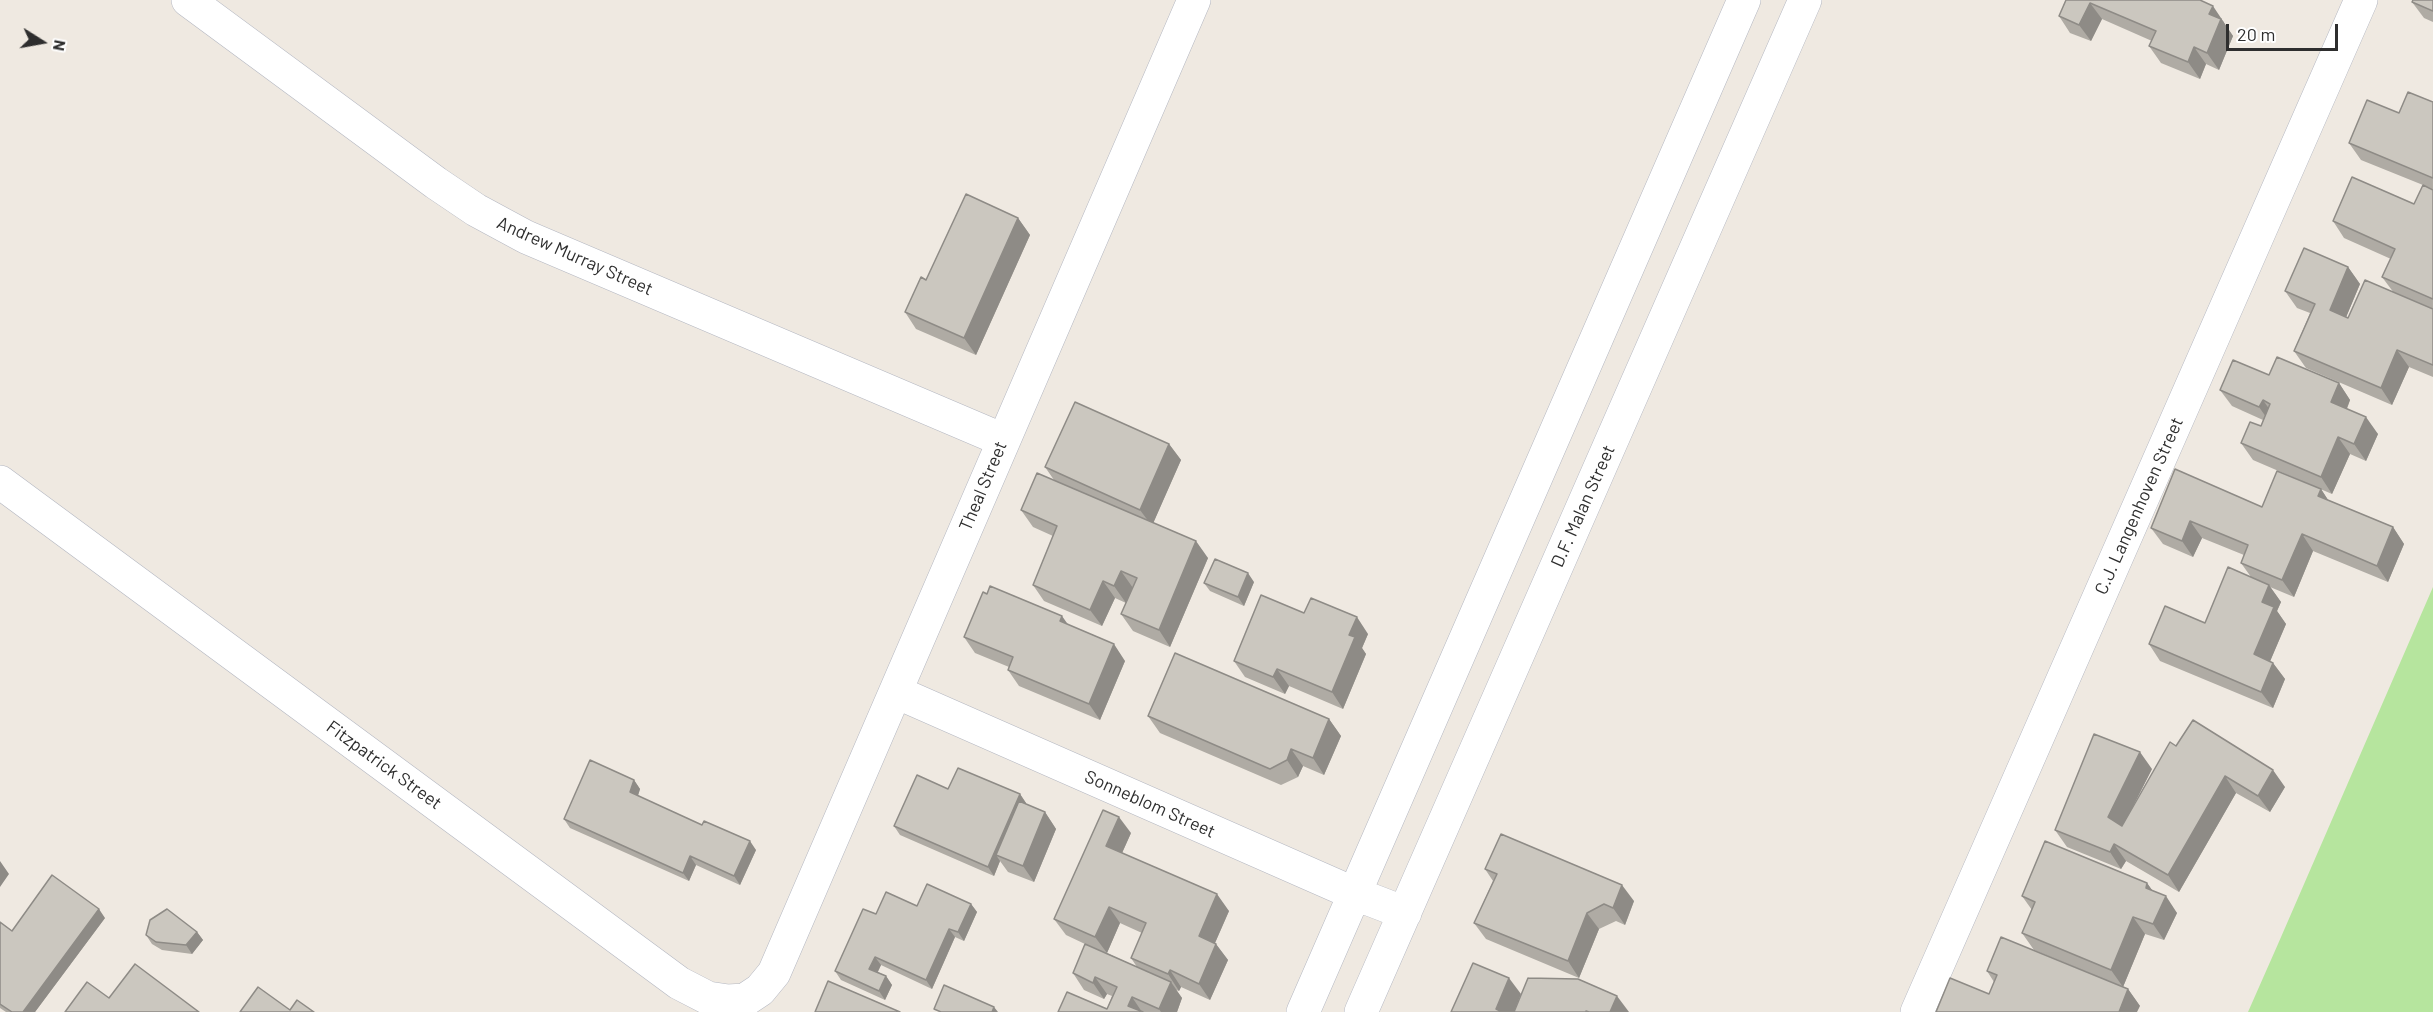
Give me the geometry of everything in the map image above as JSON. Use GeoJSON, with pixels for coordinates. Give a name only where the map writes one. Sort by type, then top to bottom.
{"type":"FeatureCollection","features":[{"type":"Feature","properties":{"kind":"street","name":"Andrew Murray Street"},"geometry":{"type":"LineString","coordinates":[[188,0],[436,183],[476,210],[526,237],[1003,440]]}},
{"type":"Feature","properties":{"kind":"street","name":"Theal Street"},"geometry":{"type":"LineString","coordinates":[[774,973],[1194,0]]}},
{"type":"Feature","properties":{"kind":"street"},"geometry":{"type":"LineString","coordinates":[[1303,1012],[1744,0]]}},
{"type":"Feature","properties":{"kind":"street","name":"D.F. Malan Street"},"geometry":{"type":"LineString","coordinates":[[1361,1012],[1805,0]]}},
{"type":"Feature","properties":{"kind":"street","name":"C.J. Langenhoven Street"},"geometry":{"type":"LineString","coordinates":[[1917,1012],[2352,3]]}},
{"type":"Feature","properties":{"kind":"street","name":"Fitzpatrick Street"},"geometry":{"type":"LineString","coordinates":[[0,482],[679,983],[708,998],[728,1001],[744,1000],[760,990],[774,973]]}},
{"type":"Feature","properties":{"kind":"street","name":"Sonneblom Street"},"geometry":{"type":"LineString","coordinates":[[896,692],[1353,893],[1405,913]]}},
{"type":"Feature","properties":{"kind":"green space"},"geometry":{"type":"Polygon","coordinates":[[[2433,587],[2433,1012],[2248,1012],[2278,944],[2433,587]]]}},
{"type":"Feature","properties":{"kind":"building"},"geometry":{"type":"Polygon","coordinates":[[[2066,0],[2200,0],[2213,6],[2209,14],[2221,19],[2207,53],[2194,47],[2188,62],[2149,46],[2156,31],[2090,3],[2079,25],[2059,16],[2066,0]]]}},
{"type":"Feature","properties":{"kind":"building"},"geometry":{"type":"Polygon","coordinates":[[[2413,0],[2433,0],[2433,11],[2412,2],[2413,0]]]}},
{"type":"Feature","properties":{"kind":"building"},"geometry":{"type":"Polygon","coordinates":[[[2408,92],[2433,102],[2433,178],[2349,143],[2367,100],[2399,113],[2408,92]]]}},
{"type":"Feature","properties":{"kind":"building"},"geometry":{"type":"Polygon","coordinates":[[[2352,177],[2414,204],[2423,185],[2433,190],[2433,299],[2382,277],[2395,249],[2333,221],[2352,177]]]}},
{"type":"Feature","properties":{"kind":"building"},"geometry":{"type":"Polygon","coordinates":[[[966,194],[1018,218],[964,338],[905,312],[921,277],[926,280],[966,194]]]}},
{"type":"Feature","properties":{"kind":"building"},"geometry":{"type":"Polygon","coordinates":[[[2304,248],[2348,267],[2330,310],[2348,318],[2365,280],[2433,309],[2433,365],[2397,350],[2381,388],[2294,351],[2315,304],[2285,291],[2304,248]]]}},
{"type":"Feature","properties":{"kind":"building"},"geometry":{"type":"Polygon","coordinates":[[[2277,357],[2339,383],[2331,402],[2366,417],[2354,444],[2338,437],[2321,477],[2241,443],[2250,422],[2261,426],[2270,404],[2263,400],[2259,407],[2220,390],[2233,360],[2269,375],[2277,357]]]}},
{"type":"Feature","properties":{"kind":"building"},"geometry":{"type":"Polygon","coordinates":[[[1075,402],[1169,444],[1140,510],[1045,467],[1075,402]]]}},
{"type":"Feature","properties":{"kind":"building"},"geometry":{"type":"Polygon","coordinates":[[[2175,469],[2262,507],[2277,471],[2321,489],[2318,496],[2393,527],[2377,566],[2302,534],[2282,580],[2241,563],[2248,545],[2190,521],[2182,541],[2151,528],[2175,469]]]}},
{"type":"Feature","properties":{"kind":"building"},"geometry":{"type":"Polygon","coordinates":[[[1037,473],[1196,541],[1159,630],[1121,614],[1137,578],[1121,571],[1114,586],[1103,581],[1090,610],[1033,585],[1057,526],[1021,510],[1037,473]]]}},
{"type":"Feature","properties":{"kind":"building"},"geometry":{"type":"Polygon","coordinates":[[[1215,559],[1248,573],[1238,597],[1204,583],[1215,559]]]}},
{"type":"Feature","properties":{"kind":"building"},"geometry":{"type":"Polygon","coordinates":[[[2228,567],[2269,585],[2262,602],[2274,607],[2254,654],[2273,663],[2261,692],[2149,644],[2165,606],[2205,623],[2228,567]]]}},
{"type":"Feature","properties":{"kind":"building"},"geometry":{"type":"Polygon","coordinates":[[[990,586],[1062,616],[1060,621],[1114,644],[1089,704],[1008,670],[1013,657],[964,637],[983,592],[987,594],[990,586]]]}},
{"type":"Feature","properties":{"kind":"building"},"geometry":{"type":"Polygon","coordinates":[[[1261,595],[1304,613],[1311,598],[1357,617],[1349,635],[1355,637],[1332,692],[1277,669],[1273,677],[1234,661],[1261,595]]]}},
{"type":"Feature","properties":{"kind":"building"},"geometry":{"type":"Polygon","coordinates":[[[1175,653],[1329,719],[1313,758],[1291,749],[1287,760],[1270,769],[1148,716],[1175,653]]]}},
{"type":"Feature","properties":{"kind":"building"},"geometry":{"type":"Polygon","coordinates":[[[2193,720],[2273,770],[2258,796],[2225,776],[2168,875],[2114,844],[2110,852],[2055,830],[2094,734],[2140,752],[2108,817],[2122,826],[2170,742],[2176,746],[2193,720]]]}},
{"type":"Feature","properties":{"kind":"building"},"geometry":{"type":"Polygon","coordinates":[[[590,760],[634,780],[630,792],[702,825],[704,821],[750,841],[734,876],[690,856],[683,873],[564,819],[590,760]]]}},
{"type":"Feature","properties":{"kind":"building"},"geometry":{"type":"Polygon","coordinates":[[[958,768],[1020,794],[988,867],[894,826],[917,775],[948,789],[958,768]]]}},
{"type":"Feature","properties":{"kind":"building"},"geometry":{"type":"Polygon","coordinates":[[[1019,801],[1045,812],[1023,866],[996,855],[1019,801]]]}},
{"type":"Feature","properties":{"kind":"building"},"geometry":{"type":"Polygon","coordinates":[[[1103,810],[1119,817],[1106,846],[1217,894],[1199,936],[1216,944],[1199,984],[1170,970],[1168,974],[1131,958],[1146,923],[1109,907],[1095,937],[1054,919],[1103,810]]]}},
{"type":"Feature","properties":{"kind":"building"},"geometry":{"type":"Polygon","coordinates":[[[1501,834],[1622,885],[1613,908],[1604,904],[1587,913],[1568,961],[1474,923],[1497,874],[1485,869],[1501,834]]]}},
{"type":"Feature","properties":{"kind":"building"},"geometry":{"type":"Polygon","coordinates":[[[2045,841],[2147,883],[2146,888],[2166,896],[2153,924],[2133,917],[2111,970],[2022,933],[2035,902],[2022,896],[2045,841]]]}},
{"type":"Feature","properties":{"kind":"building"},"geometry":{"type":"Polygon","coordinates":[[[52,875],[99,909],[23,1012],[12,1012],[0,1004],[0,922],[12,931],[52,875]]]}},
{"type":"Feature","properties":{"kind":"building"},"geometry":{"type":"Polygon","coordinates":[[[927,884],[971,904],[958,932],[949,929],[926,980],[875,957],[869,969],[886,976],[879,991],[835,971],[863,909],[876,914],[886,892],[917,906],[927,884]]]}},
{"type":"Feature","properties":{"kind":"building"},"geometry":{"type":"Polygon","coordinates":[[[167,909],[197,932],[186,945],[156,942],[146,935],[150,920],[167,909]]]}},
{"type":"Feature","properties":{"kind":"building"},"geometry":{"type":"Polygon","coordinates":[[[2001,937],[2128,989],[2119,1012],[1936,1012],[1950,978],[1989,994],[1997,975],[1987,971],[2001,937]]]}},
{"type":"Feature","properties":{"kind":"building"},"geometry":{"type":"Polygon","coordinates":[[[1085,944],[1171,982],[1159,1009],[1132,997],[1128,1006],[1143,1012],[1058,1012],[1067,992],[1107,1009],[1117,987],[1095,977],[1093,983],[1073,973],[1085,944]]]}},
{"type":"Feature","properties":{"kind":"building"},"geometry":{"type":"Polygon","coordinates":[[[1473,963],[1509,978],[1496,1009],[1502,1012],[1451,1012],[1473,963]]]}},
{"type":"Feature","properties":{"kind":"building"},"geometry":{"type":"Polygon","coordinates":[[[135,964],[199,1012],[65,1012],[87,982],[109,998],[135,964]]]}},
{"type":"Feature","properties":{"kind":"building"},"geometry":{"type":"Polygon","coordinates":[[[1528,978],[1578,979],[1617,996],[1610,1012],[1514,1012],[1528,978]]]}},
{"type":"Feature","properties":{"kind":"building"},"geometry":{"type":"Polygon","coordinates":[[[828,981],[900,1012],[815,1012],[828,981]]]}},
{"type":"Feature","properties":{"kind":"building"},"geometry":{"type":"Polygon","coordinates":[[[944,985],[994,1007],[992,1012],[941,1012],[934,1009],[944,985]]]}},
{"type":"Feature","properties":{"kind":"building"},"geometry":{"type":"Polygon","coordinates":[[[258,987],[290,1010],[297,1000],[314,1012],[240,1012],[258,987]]]}}]}
